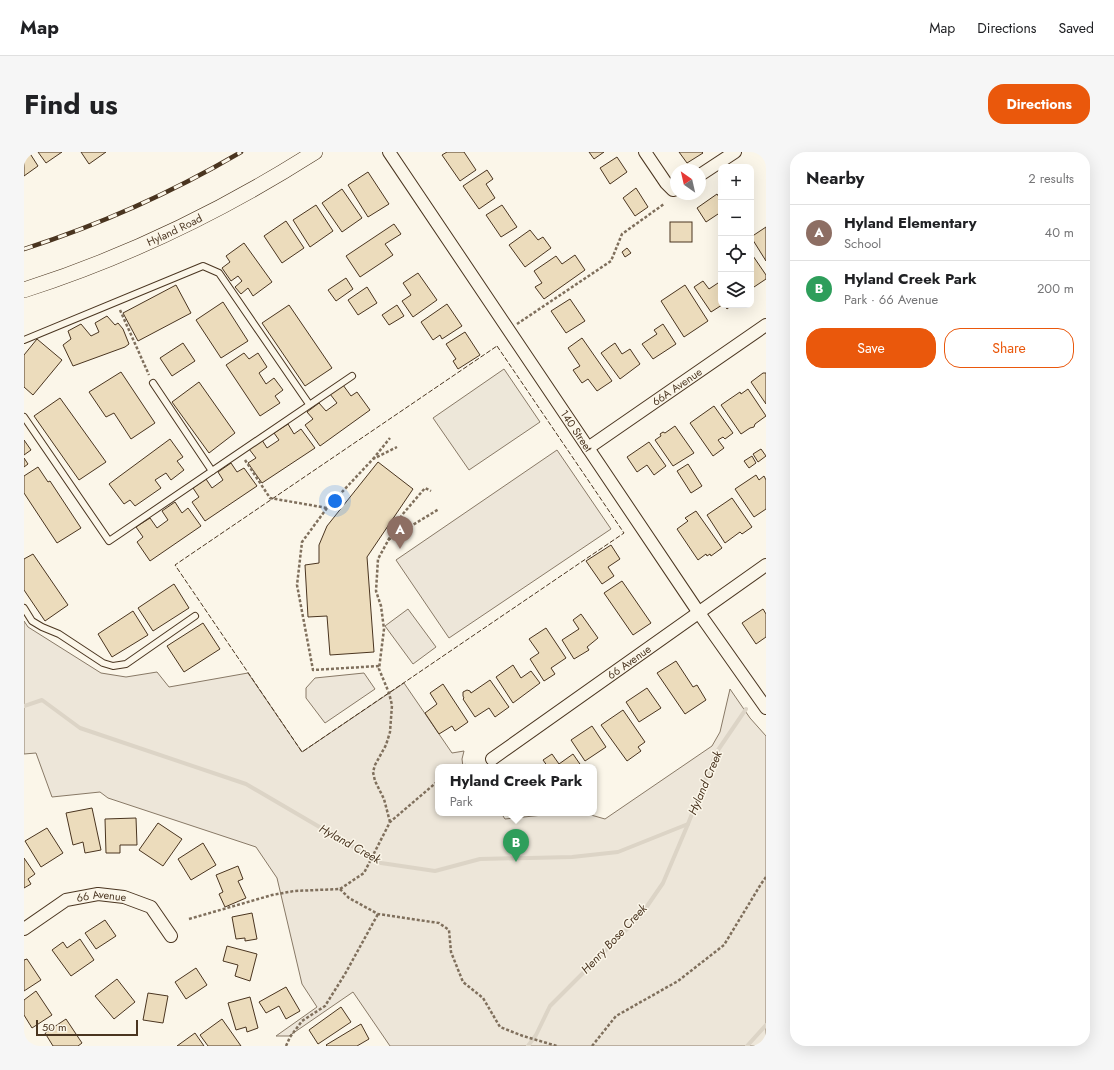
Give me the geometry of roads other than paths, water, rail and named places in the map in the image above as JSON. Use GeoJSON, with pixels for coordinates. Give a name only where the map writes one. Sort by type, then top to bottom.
{"type":"FeatureCollection","features":[{"type":"Feature","properties":{"kind":"street","name":"Hyland Road"},"geometry":{"type":"LineString","coordinates":[[24,290],[99,263],[175,231],[242,196],[315,152]]}},
{"type":"Feature","properties":{"kind":"street","name":"140 Street"},"geometry":{"type":"LineString","coordinates":[[389,152],[699,613],[765,707]]}},
{"type":"Feature","properties":{"kind":"street"},"geometry":{"type":"LineString","coordinates":[[645,152],[666,183],[670,186]]}},
{"type":"Feature","properties":{"kind":"street"},"geometry":{"type":"LineString","coordinates":[[706,172],[735,152]]}},
{"type":"Feature","properties":{"kind":"street","name":"66A Avenue"},"geometry":{"type":"LineString","coordinates":[[588,448],[766,325]]}},
{"type":"Feature","properties":{"kind":"street","name":"66 Avenue"},"geometry":{"type":"LineString","coordinates":[[492,759],[766,565]]}},
{"type":"Feature","properties":{"kind":"street","name":"66 Avenue"},"geometry":{"type":"LineString","coordinates":[[24,929],[66,900],[98,894],[124,897],[151,907],[171,936]]}},
{"type":"Feature","properties":{"kind":"lane"},"geometry":{"type":"LineString","coordinates":[[24,340],[203,266],[219,273],[310,404]]}},
{"type":"Feature","properties":{"kind":"lane"},"geometry":{"type":"LineString","coordinates":[[24,417],[109,541],[352,376]]}},
{"type":"Feature","properties":{"kind":"lane"},"geometry":{"type":"LineString","coordinates":[[153,383],[212,471]]}},
{"type":"Feature","properties":{"kind":"lane"},"geometry":{"type":"LineString","coordinates":[[24,608],[32,620],[42,627],[59,634],[104,663],[113,666],[126,664],[195,616]]}},
{"type":"Feature","properties":{"kind":"waterway","name":"Hyland Creek"},"geometry":{"type":"LineString","coordinates":[[24,706],[42,700],[80,728],[246,784],[381,863],[435,871],[480,859],[572,857],[618,852],[688,824],[716,753],[746,709]]}},
{"type":"Feature","properties":{"kind":"waterway","name":"Henry Bose Creek"},"geometry":{"type":"LineString","coordinates":[[528,1046],[536,1035],[550,1006],[641,915],[663,883],[688,824]]}},
{"type":"Feature","properties":{"kind":"waterway"},"geometry":{"type":"LineString","coordinates":[[747,1046],[766,1025]]}},
{"type":"Feature","properties":{"kind":"railway"},"geometry":{"type":"LineString","coordinates":[[24,249],[52,240],[108,218],[162,194],[241,152]]}},
{"type":"Feature","properties":{"kind":"place","name":"Hyland Elementary"},"geometry":{"type":"Point","coordinates":[400,549]}},
{"type":"Feature","properties":{"kind":"place","name":"Hyland Creek Park"},"geometry":{"type":"Point","coordinates":[516,862]}}]}
